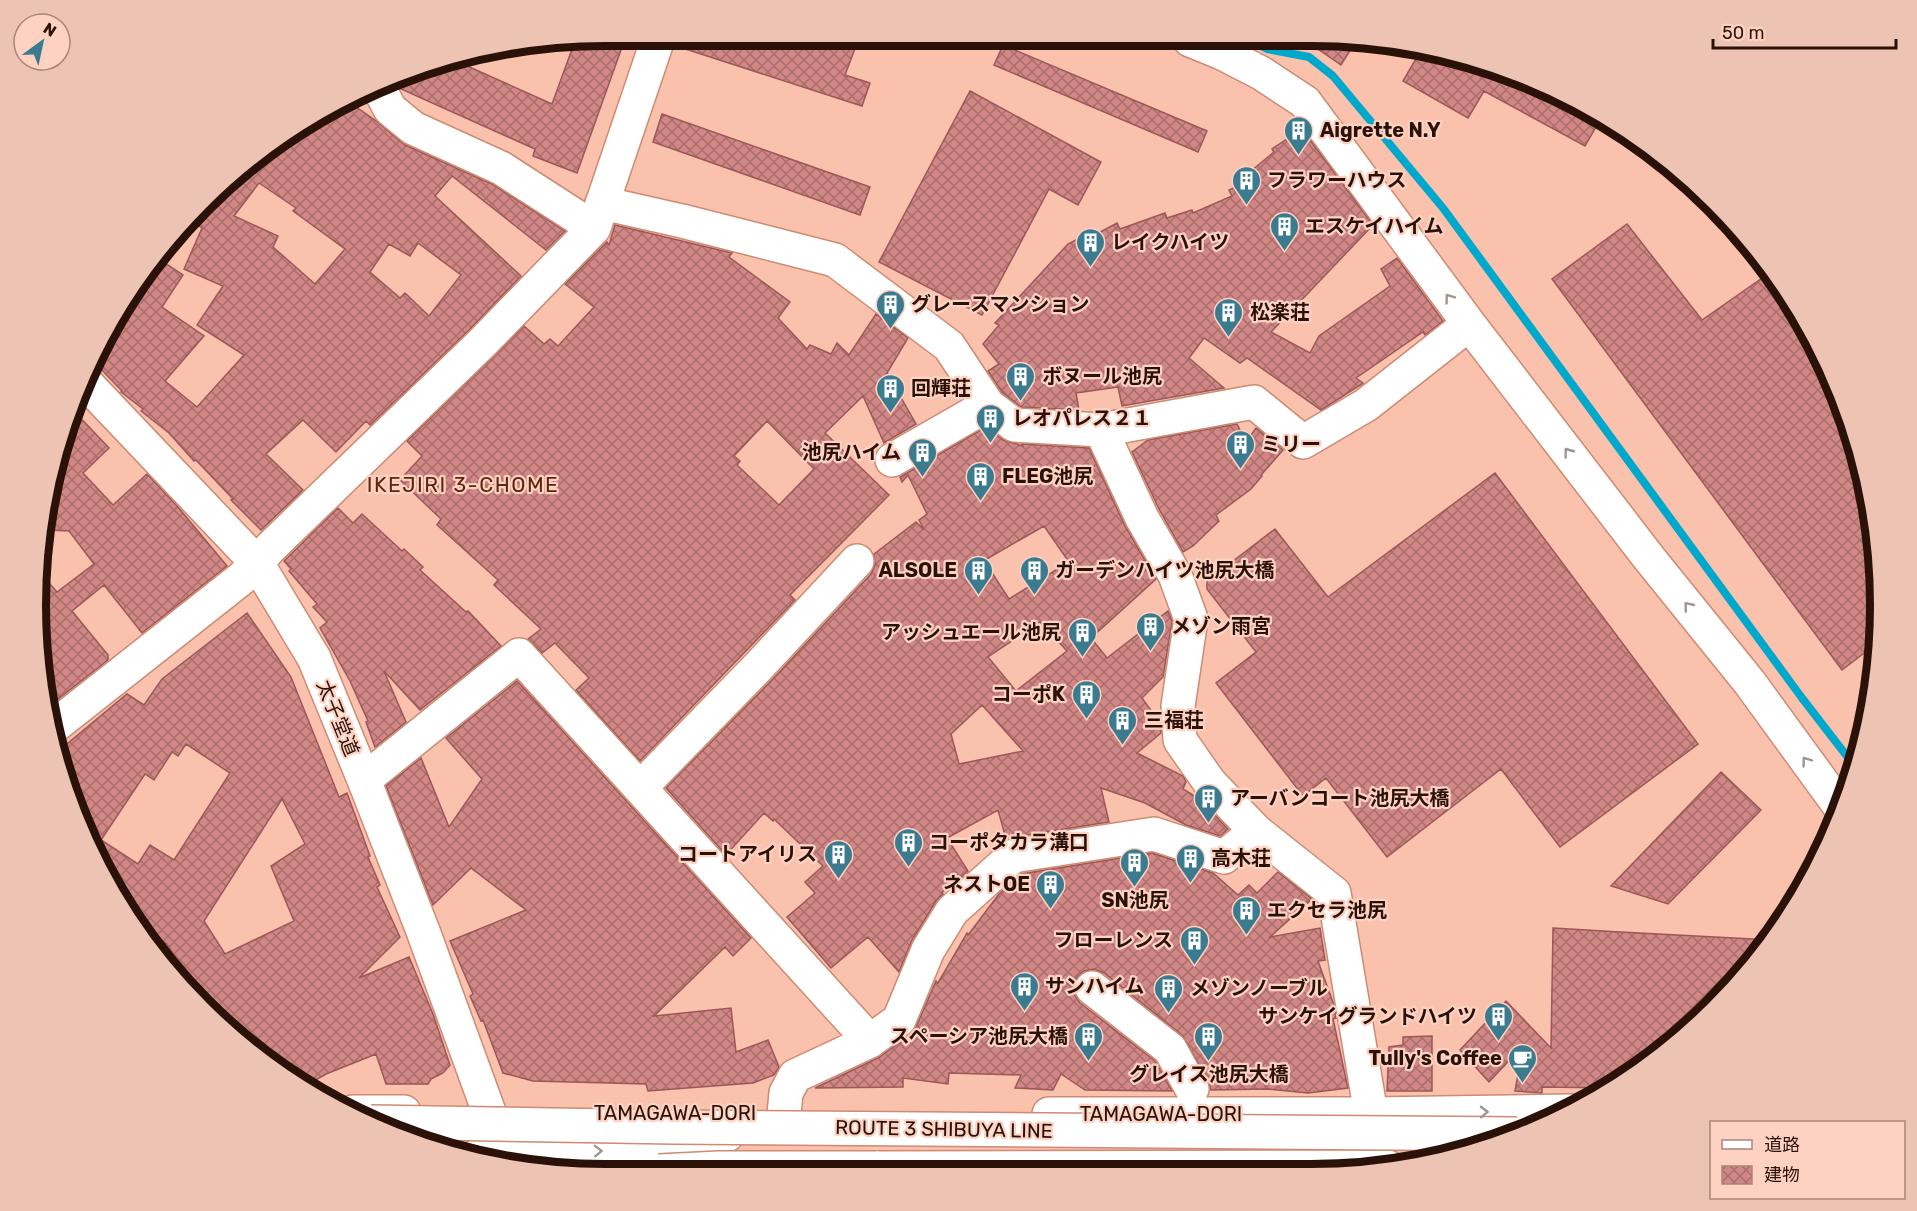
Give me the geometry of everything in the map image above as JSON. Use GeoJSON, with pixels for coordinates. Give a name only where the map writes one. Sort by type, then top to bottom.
{"type":"FeatureCollection","features":[{"type":"Feature","properties":{"kind":"main road"},"geometry":{"type":"LineString","coordinates":[[59,723],[242,578],[483,342],[598,215],[656,46]]}},
{"type":"Feature","properties":{"kind":"main road"},"geometry":{"type":"LineString","coordinates":[[1205,46],[1261,73],[1305,102],[1469,324],[1642,549],[1750,683],[1835,800]]}},
{"type":"Feature","properties":{"kind":"main road"},"geometry":{"type":"LineString","coordinates":[[382,93],[390,109],[413,128],[598,215],[835,260],[949,346],[988,405],[1014,425],[1101,430],[1254,402],[1303,442],[1366,405],[1469,324]]}},
{"type":"Feature","properties":{"kind":"main road","name":"太子堂道"},"geometry":{"type":"LineString","coordinates":[[91,388],[257,563],[314,658],[423,931],[489,1112]]}},
{"type":"Feature","properties":{"kind":"main road"},"geometry":{"type":"LineString","coordinates":[[892,460],[988,405]]}},
{"type":"Feature","properties":{"kind":"main road"},"geometry":{"type":"LineString","coordinates":[[1101,430],[1142,518],[1175,575],[1191,619],[1178,706],[1180,740],[1210,783],[1256,831],[1334,893],[1371,1114]]}},
{"type":"Feature","properties":{"kind":"main road"},"geometry":{"type":"LineString","coordinates":[[640,788],[764,661],[857,561]]}},
{"type":"Feature","properties":{"kind":"main road"},"geometry":{"type":"LineString","coordinates":[[364,780],[519,655],[870,1041]]}},
{"type":"Feature","properties":{"kind":"main road"},"geometry":{"type":"LineString","coordinates":[[784,1114],[786,1093],[795,1076],[870,1041],[899,1020],[928,950],[952,911],[1013,856],[1154,834],[1224,857],[1256,831]]}},
{"type":"Feature","properties":{"kind":"main road"},"geometry":{"type":"LineString","coordinates":[[1092,988],[1170,1049],[1192,1089]]}},
{"type":"Feature","properties":{"kind":"main road","name":"TAMAGAWA-DORI"},"geometry":{"type":"LineString","coordinates":[[369,1112],[1371,1114],[1549,1111]]}},
{"type":"Feature","properties":{"kind":"main road"},"geometry":{"type":"LineString","coordinates":[[502,1155],[654,1149],[838,1114]]}},
{"type":"Feature","properties":{"kind":"main road","name":"ROUTE 3 SHIBUYA LINE"},"geometry":{"type":"LineString","coordinates":[[393,1122],[1494,1134]]}},
{"type":"Feature","properties":{"kind":"building"},"geometry":{"type":"Polygon","coordinates":[[[622,46],[577,173],[533,156],[535,149],[401,89],[400,86],[465,65],[552,104],[573,48],[622,46]]]}},
{"type":"Feature","properties":{"kind":"building"},"geometry":{"type":"Polygon","coordinates":[[[676,46],[856,46],[845,75],[870,83],[862,106],[676,46]]]}},
{"type":"Feature","properties":{"kind":"building"},"geometry":{"type":"Polygon","coordinates":[[[1003,46],[1005,46],[1207,131],[1198,152],[994,65],[1003,46]]]}},
{"type":"Feature","properties":{"kind":"building"},"geometry":{"type":"Polygon","coordinates":[[[1314,46],[1351,48],[1341,65],[1314,46]]]}},
{"type":"Feature","properties":{"kind":"building"},"geometry":{"type":"Polygon","coordinates":[[[1417,56],[1421,57],[1491,76],[1525,89],[1597,125],[1585,146],[1484,91],[1468,118],[1403,81],[1417,56]]]}},
{"type":"Feature","properties":{"kind":"building"},"geometry":{"type":"Polygon","coordinates":[[[970,91],[1101,162],[1078,205],[1049,189],[982,315],[879,262],[970,91]]]}},
{"type":"Feature","properties":{"kind":"building"},"geometry":{"type":"Polygon","coordinates":[[[355,106],[405,145],[492,184],[565,231],[546,250],[452,176],[435,196],[521,276],[470,329],[370,425],[366,421],[336,452],[303,420],[266,454],[303,490],[261,530],[196,460],[194,461],[169,433],[141,411],[143,409],[121,392],[100,368],[121,326],[164,262],[183,275],[162,307],[204,336],[165,381],[197,407],[244,355],[197,325],[223,286],[184,269],[202,228],[197,224],[210,210],[265,162],[326,121],[355,106]],[[259,183],[234,216],[278,236],[273,247],[315,284],[345,249],[293,211],[296,208],[259,183]],[[418,243],[410,256],[389,244],[370,272],[400,298],[405,293],[429,316],[461,275],[418,243]]]}},
{"type":"Feature","properties":{"kind":"building"},"geometry":{"type":"Polygon","coordinates":[[[662,114],[870,187],[860,215],[653,142],[662,114]]]}},
{"type":"Feature","properties":{"kind":"building"},"geometry":{"type":"Polygon","coordinates":[[[1302,129],[1373,225],[1271,332],[1310,353],[1319,336],[1390,286],[1381,269],[1397,258],[1443,321],[1425,335],[1423,332],[1356,378],[1363,383],[1321,410],[1247,358],[1240,363],[1204,338],[1189,358],[1224,388],[1122,406],[1118,387],[1076,393],[1079,410],[1021,407],[1002,392],[988,371],[999,364],[983,344],[999,325],[995,323],[1068,244],[1091,232],[1093,236],[1117,223],[1120,229],[1165,213],[1167,218],[1192,210],[1193,213],[1232,196],[1229,190],[1256,177],[1251,171],[1274,152],[1272,149],[1302,129]]]}},
{"type":"Feature","properties":{"kind":"building"},"geometry":{"type":"Polygon","coordinates":[[[1627,224],[1702,320],[1763,277],[1796,326],[1813,358],[1841,426],[1851,461],[1866,533],[1870,606],[1868,650],[1842,670],[1552,279],[1627,224]]]}},
{"type":"Feature","properties":{"kind":"building"},"geometry":{"type":"Polygon","coordinates":[[[615,225],[732,253],[729,257],[790,302],[778,318],[807,349],[810,345],[831,354],[837,343],[849,355],[876,314],[908,338],[887,373],[916,424],[884,443],[863,396],[825,433],[889,495],[790,595],[795,600],[640,761],[576,690],[589,678],[555,643],[542,653],[528,639],[541,629],[494,585],[498,580],[437,525],[441,519],[400,480],[422,456],[407,441],[524,326],[544,344],[550,339],[558,346],[594,307],[565,284],[607,242],[609,245],[615,225]],[[767,421],[734,456],[740,461],[737,465],[779,505],[814,469],[767,421]]]}},
{"type":"Feature","properties":{"kind":"building"},"geometry":{"type":"Polygon","coordinates":[[[79,417],[109,448],[83,473],[113,505],[147,474],[227,566],[142,633],[104,585],[72,611],[108,655],[108,660],[55,701],[48,642],[47,581],[57,592],[94,564],[69,531],[51,530],[57,496],[79,417]]]}},
{"type":"Feature","properties":{"kind":"building"},"geometry":{"type":"Polygon","coordinates":[[[1237,424],[1246,442],[1256,428],[1283,450],[1251,489],[1216,515],[1219,521],[1193,546],[1183,552],[1159,509],[1132,452],[1148,440],[1237,424]]]}},
{"type":"Feature","properties":{"kind":"building"},"geometry":{"type":"Polygon","coordinates":[[[986,427],[1003,440],[1023,446],[1022,444],[1089,448],[1125,526],[1156,579],[1091,638],[1107,658],[1168,611],[1172,621],[1163,677],[1142,698],[1160,723],[1161,733],[1137,753],[1183,776],[1186,782],[1183,789],[1198,798],[1228,829],[1220,836],[1186,825],[1145,803],[1101,788],[1109,822],[1009,838],[1005,835],[998,810],[947,838],[968,871],[942,892],[943,894],[936,901],[912,940],[899,972],[868,937],[831,968],[787,917],[815,893],[805,882],[823,866],[774,819],[773,821],[764,813],[726,855],[666,788],[772,680],[871,574],[875,565],[874,554],[916,522],[924,530],[919,520],[927,514],[908,475],[902,482],[900,477],[986,427]],[[1044,526],[985,560],[1009,599],[1069,562],[1044,526]],[[1040,622],[988,657],[1016,691],[1067,651],[1040,622]],[[982,705],[951,734],[959,764],[1023,751],[982,705]]]}},
{"type":"Feature","properties":{"kind":"building"},"geometry":{"type":"Polygon","coordinates":[[[1495,473],[1698,744],[1560,847],[1501,769],[1387,857],[1326,778],[1303,796],[1216,683],[1256,652],[1207,589],[1207,581],[1275,529],[1328,597],[1495,473]]]}},
{"type":"Feature","properties":{"kind":"building"},"geometry":{"type":"Polygon","coordinates":[[[338,508],[353,523],[362,514],[402,551],[404,549],[423,567],[420,570],[466,612],[468,611],[501,646],[420,710],[384,671],[406,722],[375,747],[366,722],[368,721],[350,681],[320,628],[327,622],[313,607],[317,604],[289,571],[291,569],[284,561],[338,508]]]}},
{"type":"Feature","properties":{"kind":"building"},"geometry":{"type":"Polygon","coordinates":[[[247,613],[291,677],[339,797],[347,793],[370,856],[368,857],[380,885],[377,887],[400,937],[359,978],[409,957],[433,1014],[450,1065],[443,1073],[431,1079],[428,1084],[386,1084],[376,1054],[313,1082],[265,1049],[237,1026],[187,976],[167,944],[156,937],[141,916],[104,853],[76,785],[65,746],[127,694],[144,705],[162,679],[247,613]],[[186,744],[178,756],[172,752],[154,780],[145,774],[101,840],[138,864],[150,845],[174,860],[230,773],[186,744]],[[282,799],[204,921],[225,954],[294,921],[271,866],[305,844],[282,799]]]}},
{"type":"Feature","properties":{"kind":"building"},"geometry":{"type":"Polygon","coordinates":[[[517,681],[751,938],[733,956],[725,947],[654,1016],[731,1008],[736,1052],[768,1040],[779,1067],[774,1075],[753,1083],[648,1091],[646,1084],[533,1081],[503,1073],[483,1020],[481,1021],[470,996],[473,994],[450,941],[526,910],[471,868],[433,905],[386,786],[421,758],[449,827],[482,779],[446,738],[517,681]]]}},
{"type":"Feature","properties":{"kind":"building"},"geometry":{"type":"Polygon","coordinates":[[[1721,772],[1761,810],[1668,904],[1611,886],[1721,772]]]}},
{"type":"Feature","properties":{"kind":"building"},"geometry":{"type":"Polygon","coordinates":[[[1152,853],[1213,873],[1238,895],[1249,885],[1257,893],[1278,872],[1312,899],[1270,937],[1320,928],[1325,960],[1318,961],[1334,1005],[1336,1018],[1333,1019],[1348,1088],[1308,1093],[1267,1089],[1211,1090],[1208,1080],[1182,1035],[1104,973],[1094,969],[1084,971],[1077,977],[1073,986],[1075,996],[1080,1003],[1155,1061],[1172,1091],[1085,1090],[1061,1074],[1053,1090],[1015,1088],[1021,1075],[949,1073],[948,1084],[903,1078],[903,1087],[815,1088],[878,1058],[910,1035],[916,1027],[936,981],[938,983],[967,933],[968,935],[999,894],[1021,874],[1152,853]]]}},
{"type":"Feature","properties":{"kind":"building"},"geometry":{"type":"Polygon","coordinates":[[[1553,928],[1760,939],[1732,974],[1680,1026],[1652,1049],[1594,1088],[1542,1087],[1542,1093],[1515,1091],[1523,1046],[1489,1082],[1460,1050],[1506,1001],[1551,1048],[1553,928]]]}},
{"type":"Feature","properties":{"kind":"building"},"geometry":{"type":"Polygon","coordinates":[[[1432,1036],[1432,1091],[1387,1091],[1389,1047],[1403,1045],[1403,1037],[1432,1036]]]}},
{"type":"Feature","properties":{"kind":"waterway"},"geometry":{"type":"LineString","coordinates":[[1261,46],[1309,57],[1333,76],[1443,208],[1849,758]]}},
{"type":"Feature","properties":{"kind":"place","name":"Aigrette N.Y"},"geometry":{"type":"Point","coordinates":[1299,156]}},
{"type":"Feature","properties":{"kind":"place","name":"フラワーハウス"},"geometry":{"type":"Point","coordinates":[1246,206]}},
{"type":"Feature","properties":{"kind":"place","name":"エスケイハイム"},"geometry":{"type":"Point","coordinates":[1284,252]}},
{"type":"Feature","properties":{"kind":"place","name":"レイクハイツ"},"geometry":{"type":"Point","coordinates":[1090,268]}},
{"type":"Feature","properties":{"kind":"place","name":"グレースマンション"},"geometry":{"type":"Point","coordinates":[890,330]}},
{"type":"Feature","properties":{"kind":"place","name":"松楽荘"},"geometry":{"type":"Point","coordinates":[1229,338]}},
{"type":"Feature","properties":{"kind":"place","name":"ボヌール池尻"},"geometry":{"type":"Point","coordinates":[1021,402]}},
{"type":"Feature","properties":{"kind":"place","name":"回輝荘"},"geometry":{"type":"Point","coordinates":[890,414]}},
{"type":"Feature","properties":{"kind":"place","name":"レオパレス２１"},"geometry":{"type":"Point","coordinates":[991,444]}},
{"type":"Feature","properties":{"kind":"place","name":"ミリー"},"geometry":{"type":"Point","coordinates":[1240,470]}},
{"type":"Feature","properties":{"kind":"place","name":"池尻ハイム"},"geometry":{"type":"Point","coordinates":[922,478]}},
{"type":"Feature","properties":{"kind":"place","name":"FLEG池尻"},"geometry":{"type":"Point","coordinates":[981,502]}},
{"type":"Feature","properties":{"kind":"place","name":"ALSOLE"},"geometry":{"type":"Point","coordinates":[978,596]}},
{"type":"Feature","properties":{"kind":"place","name":"ガーデンハイツ池尻大橋"},"geometry":{"type":"Point","coordinates":[1034,596]}},
{"type":"Feature","properties":{"kind":"place","name":"メゾン雨宮"},"geometry":{"type":"Point","coordinates":[1150,652]}},
{"type":"Feature","properties":{"kind":"place","name":"アッシュエール池尻"},"geometry":{"type":"Point","coordinates":[1082,658]}},
{"type":"Feature","properties":{"kind":"place","name":"コーポK"},"geometry":{"type":"Point","coordinates":[1086,720]}},
{"type":"Feature","properties":{"kind":"place","name":"三福荘"},"geometry":{"type":"Point","coordinates":[1123,746]}},
{"type":"Feature","properties":{"kind":"place","name":"アーバンコート池尻大橋"},"geometry":{"type":"Point","coordinates":[1209,824]}},
{"type":"Feature","properties":{"kind":"place","name":"コーポタカラ溝口"},"geometry":{"type":"Point","coordinates":[908,868]}},
{"type":"Feature","properties":{"kind":"place","name":"コートアイリス"},"geometry":{"type":"Point","coordinates":[838,880]}},
{"type":"Feature","properties":{"kind":"place","name":"高木荘"},"geometry":{"type":"Point","coordinates":[1190,884]}},
{"type":"Feature","properties":{"kind":"place","name":"SN池尻"},"geometry":{"type":"Point","coordinates":[1135,888]}},
{"type":"Feature","properties":{"kind":"place","name":"ネストOE"},"geometry":{"type":"Point","coordinates":[1051,910]}},
{"type":"Feature","properties":{"kind":"place","name":"エクセラ池尻"},"geometry":{"type":"Point","coordinates":[1246,936]}},
{"type":"Feature","properties":{"kind":"place","name":"フローレンス"},"geometry":{"type":"Point","coordinates":[1194,966]}},
{"type":"Feature","properties":{"kind":"place","name":"サンハイム"},"geometry":{"type":"Point","coordinates":[1024,1012]}},
{"type":"Feature","properties":{"kind":"place","name":"メゾンノーブル"},"geometry":{"type":"Point","coordinates":[1169,1014]}},
{"type":"Feature","properties":{"kind":"place","name":"サンケイグランドハイツ"},"geometry":{"type":"Point","coordinates":[1498,1042]}},
{"type":"Feature","properties":{"kind":"place","name":"スペーシア池尻大橋"},"geometry":{"type":"Point","coordinates":[1089,1062]}},
{"type":"Feature","properties":{"kind":"place","name":"グレイス池尻大橋"},"geometry":{"type":"Point","coordinates":[1209,1062]}},
{"type":"Feature","properties":{"kind":"place","name":"Tully's Coffee"},"geometry":{"type":"Point","coordinates":[1523,1084]}},
{"type":"Feature","properties":{"kind":"district","name":"IKEJIRI 3-CHOME"},"geometry":{"type":"Point","coordinates":[463,485]}}]}
